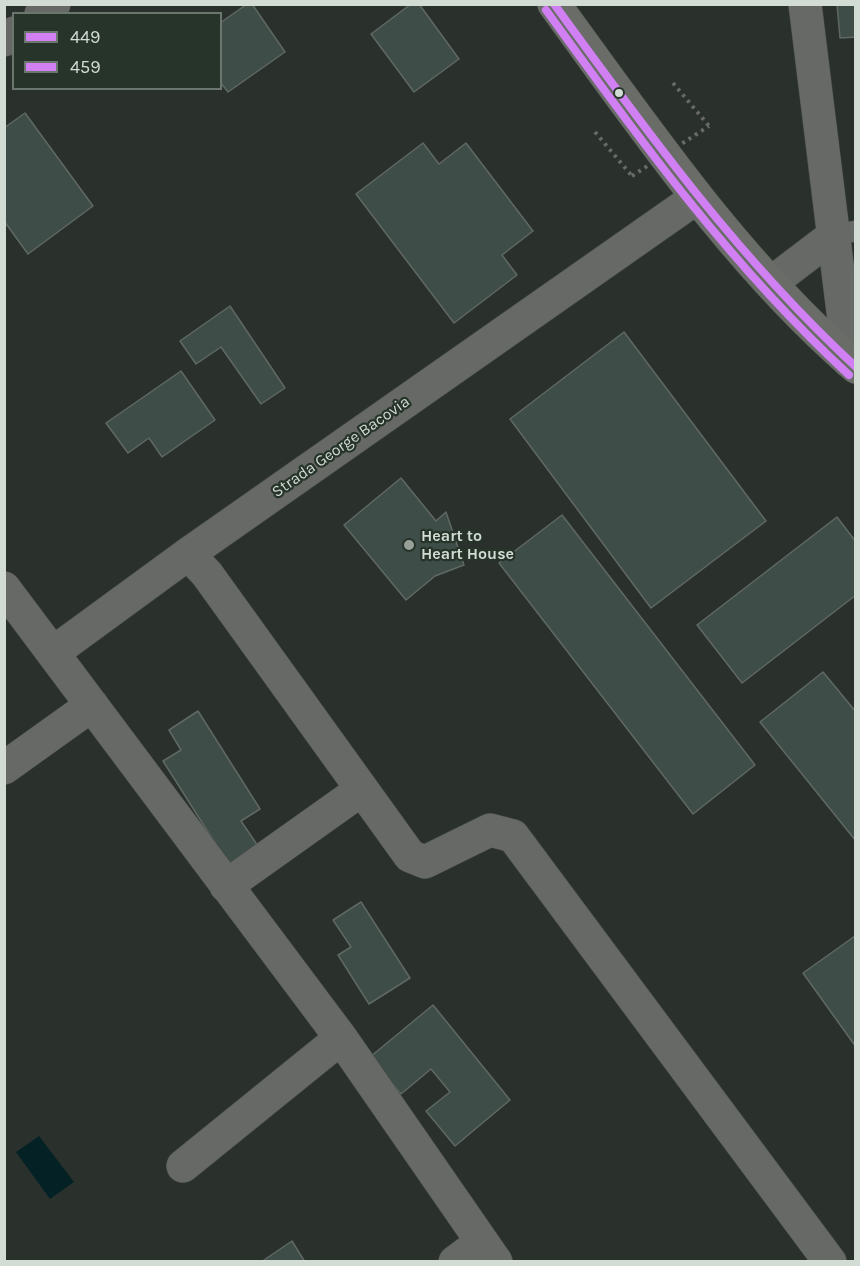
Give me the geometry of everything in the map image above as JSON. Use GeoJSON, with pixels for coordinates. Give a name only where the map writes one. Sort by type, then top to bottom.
{"type":"FeatureCollection","features":[{"type":"Feature","properties":{"kind":"main road"},"geometry":{"type":"LineString","coordinates":[[554,4],[696,198],[771,283],[852,364]]}},
{"type":"Feature","properties":{"kind":"street"},"geometry":{"type":"LineString","coordinates":[[805,4],[845,233],[852,364]]}},
{"type":"Feature","properties":{"kind":"street","name":"Strada George Bacovia"},"geometry":{"type":"LineString","coordinates":[[54,652],[188,554],[696,198]]}},
{"type":"Feature","properties":{"kind":"street"},"geometry":{"type":"LineString","coordinates":[[771,283],[845,233]]}},
{"type":"Feature","properties":{"kind":"street"},"geometry":{"type":"LineString","coordinates":[[188,554],[207,574],[410,856],[425,862],[490,830],[513,836],[830,1262]]}},
{"type":"Feature","properties":{"kind":"street"},"geometry":{"type":"LineString","coordinates":[[4,588],[341,1038],[489,1252],[455,1262]]}},
{"type":"Feature","properties":{"kind":"street"},"geometry":{"type":"LineString","coordinates":[[4,768],[92,705]]}},
{"type":"Feature","properties":{"kind":"street"},"geometry":{"type":"LineString","coordinates":[[226,886],[361,790]]}},
{"type":"Feature","properties":{"kind":"street"},"geometry":{"type":"LineString","coordinates":[[183,1166],[341,1038]]}},
{"type":"Feature","properties":{"kind":"path"},"geometry":{"type":"LineString","coordinates":[[595,132],[632,176],[709,126],[674,83]]}},
{"type":"Feature","properties":{"kind":"water"},"geometry":{"type":"Polygon","coordinates":[[[39,1136],[74,1182],[50,1199],[16,1152],[39,1136]]]}},
{"type":"Feature","properties":{"kind":"building"},"geometry":{"type":"Polygon","coordinates":[[[247,4],[252,4],[285,52],[228,92],[222,84],[222,22],[247,4]]]}},
{"type":"Feature","properties":{"kind":"building"},"geometry":{"type":"Polygon","coordinates":[[[411,4],[419,4],[459,59],[414,92],[371,34],[411,4]]]}},
{"type":"Feature","properties":{"kind":"building"},"geometry":{"type":"Polygon","coordinates":[[[837,4],[856,4],[856,37],[840,38],[837,4]]]}},
{"type":"Feature","properties":{"kind":"building"},"geometry":{"type":"Polygon","coordinates":[[[25,113],[93,206],[28,254],[4,221],[4,128],[25,113]]]}},
{"type":"Feature","properties":{"kind":"building"},"geometry":{"type":"Polygon","coordinates":[[[423,143],[439,164],[466,143],[533,231],[502,255],[517,275],[454,323],[356,194],[423,143]]]}},
{"type":"Feature","properties":{"kind":"building"},"geometry":{"type":"Polygon","coordinates":[[[230,306],[285,388],[261,404],[221,347],[196,364],[180,341],[230,306]]]}},
{"type":"Feature","properties":{"kind":"building"},"geometry":{"type":"Polygon","coordinates":[[[624,332],[766,521],[651,608],[510,419],[624,332]]]}},
{"type":"Feature","properties":{"kind":"building"},"geometry":{"type":"Polygon","coordinates":[[[181,371],[215,420],[162,457],[149,438],[128,453],[106,423],[181,371]]]}},
{"type":"Feature","properties":{"kind":"building","name":"Heart to Heart House"},"geometry":{"type":"Polygon","coordinates":[[[401,478],[436,521],[446,512],[464,565],[435,576],[406,600],[344,525],[401,478]]]}},
{"type":"Feature","properties":{"kind":"building"},"geometry":{"type":"Polygon","coordinates":[[[562,515],[755,765],[693,814],[499,563],[562,515]]]}},
{"type":"Feature","properties":{"kind":"building"},"geometry":{"type":"Polygon","coordinates":[[[837,517],[856,542],[856,595],[742,683],[697,625],[837,517]]]}},
{"type":"Feature","properties":{"kind":"building"},"geometry":{"type":"Polygon","coordinates":[[[823,672],[856,712],[856,841],[760,722],[823,672]]]}},
{"type":"Feature","properties":{"kind":"building"},"geometry":{"type":"Polygon","coordinates":[[[198,711],[260,809],[241,821],[258,846],[229,865],[163,761],[181,750],[169,730],[198,711]]]}},
{"type":"Feature","properties":{"kind":"building"},"geometry":{"type":"Polygon","coordinates":[[[361,902],[410,978],[369,1004],[338,955],[351,947],[333,920],[361,902]]]}},
{"type":"Feature","properties":{"kind":"building"},"geometry":{"type":"Polygon","coordinates":[[[856,936],[856,1047],[803,973],[856,936]]]}},
{"type":"Feature","properties":{"kind":"building"},"geometry":{"type":"Polygon","coordinates":[[[433,1005],[510,1100],[455,1146],[426,1111],[450,1092],[431,1069],[401,1094],[370,1057],[433,1005]]]}},
{"type":"Feature","properties":{"kind":"building"},"geometry":{"type":"Polygon","coordinates":[[[292,1241],[305,1262],[261,1262],[292,1241]]]}},
{"type":"Feature","properties":{"kind":"transit line","name":"449"},"geometry":{"type":"LineString","coordinates":[[554,4],[696,193],[773,283],[856,367]]}},
{"type":"Feature","properties":{"kind":"transit line","name":"459"},"geometry":{"type":"LineString","coordinates":[[546,10],[616,106],[726,246],[765,290],[849,375]]}},
{"type":"Feature","properties":{"kind":"place","name":"Heart to Heart House"},"geometry":{"type":"Point","coordinates":[409,545]}}]}
